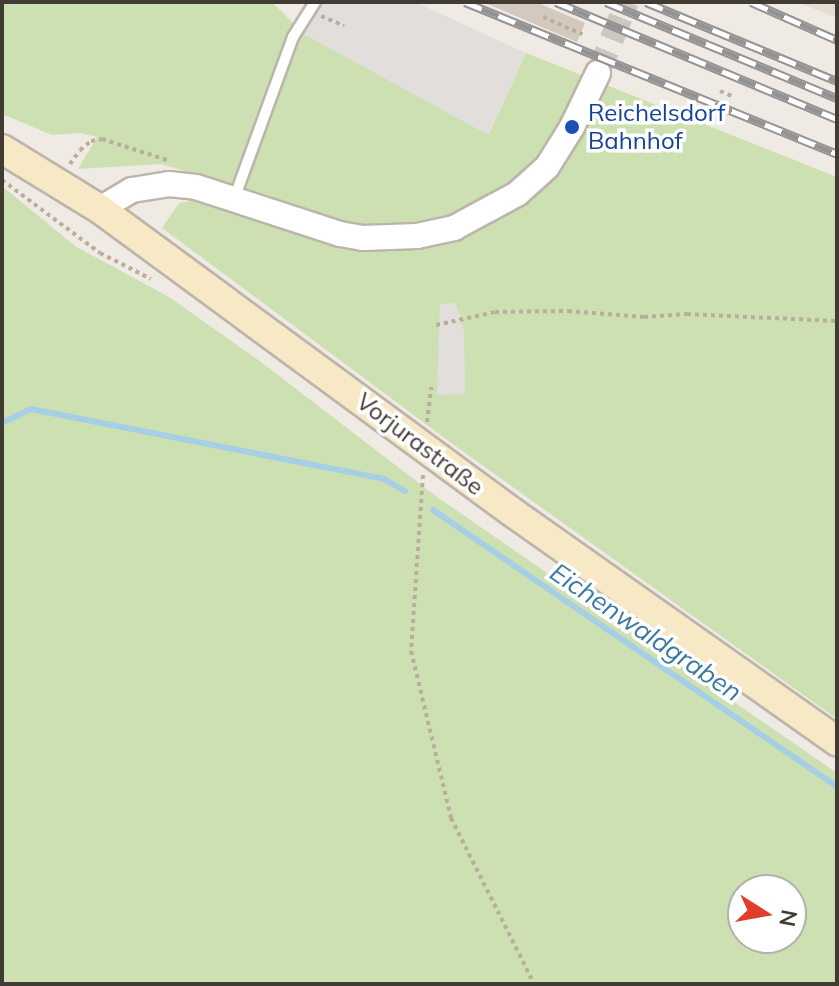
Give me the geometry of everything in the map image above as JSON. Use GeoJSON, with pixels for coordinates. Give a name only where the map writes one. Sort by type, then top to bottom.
{"type":"FeatureCollection","features":[{"type":"Feature","properties":{"kind":"main road","name":"Vorjurastraße"},"geometry":{"type":"LineString","coordinates":[[2,149],[100,209],[512,512],[837,741]]}},
{"type":"Feature","properties":{"kind":"street"},"geometry":{"type":"LineString","coordinates":[[100,209],[132,190],[156,184],[196,187],[324,230],[363,238],[417,236],[454,228],[517,194],[547,167],[572,127],[598,73]]}},
{"type":"Feature","properties":{"kind":"lane"},"geometry":{"type":"LineString","coordinates":[[233,200],[293,37],[311,6]]}},
{"type":"Feature","properties":{"kind":"path"},"geometry":{"type":"LineString","coordinates":[[311,6],[344,26]]}},
{"type":"Feature","properties":{"kind":"path"},"geometry":{"type":"LineString","coordinates":[[543,17],[582,34]]}},
{"type":"Feature","properties":{"kind":"path"},"geometry":{"type":"LineString","coordinates":[[720,91],[732,96]]}},
{"type":"Feature","properties":{"kind":"path"},"geometry":{"type":"LineString","coordinates":[[3,183],[42,211],[80,150],[91,141],[102,139],[178,164]]}},
{"type":"Feature","properties":{"kind":"path"},"geometry":{"type":"LineString","coordinates":[[436,325],[495,312],[568,311],[644,317],[687,314],[837,321]]}},
{"type":"Feature","properties":{"kind":"path"},"geometry":{"type":"LineString","coordinates":[[423,476],[411,651],[451,818],[534,984]]}},
{"type":"Feature","properties":{"kind":"shaded area"},"geometry":{"type":"Polygon","coordinates":[[[322,2],[415,2],[526,53],[488,135],[304,34],[322,2]]]}},
{"type":"Feature","properties":{"kind":"shaded area"},"geometry":{"type":"Polygon","coordinates":[[[797,2],[837,2],[837,18],[797,2]]]}},
{"type":"Feature","properties":{"kind":"shaded area"},"geometry":{"type":"Polygon","coordinates":[[[456,303],[464,331],[465,394],[437,395],[440,304],[456,303]]]}},
{"type":"Feature","properties":{"kind":"green space"},"geometry":{"type":"Polygon","coordinates":[[[2,2],[272,2],[304,34],[489,134],[526,53],[837,177],[837,719],[454,445],[162,228],[179,203],[197,200],[260,220],[272,196],[161,164],[78,169],[97,137],[80,133],[52,135],[2,114],[2,2]]]}},
{"type":"Feature","properties":{"kind":"green space"},"geometry":{"type":"Polygon","coordinates":[[[2,186],[75,246],[169,297],[261,362],[437,497],[837,773],[837,984],[2,984],[2,186]]]}},
{"type":"Feature","properties":{"kind":"building"},"geometry":{"type":"Polygon","coordinates":[[[483,2],[536,2],[585,23],[577,42],[483,2]]]}},
{"type":"Feature","properties":{"kind":"waterway","name":"Eichenwaldgraben"},"geometry":{"type":"LineString","coordinates":[[2,423],[31,409],[384,479],[405,491]]}},
{"type":"Feature","properties":{"kind":"waterway","name":"Eichenwaldgraben"},"geometry":{"type":"LineString","coordinates":[[433,510],[837,787]]}},
{"type":"Feature","properties":{"kind":"tunnel"},"geometry":{"type":"LineString","coordinates":[[598,73],[627,2]]}},
{"type":"Feature","properties":{"kind":"railway"},"geometry":{"type":"LineString","coordinates":[[465,2],[837,154]]}},
{"type":"Feature","properties":{"kind":"railway"},"geometry":{"type":"LineString","coordinates":[[556,2],[837,119]]}},
{"type":"Feature","properties":{"kind":"railway"},"geometry":{"type":"LineString","coordinates":[[606,2],[837,98]]}},
{"type":"Feature","properties":{"kind":"railway"},"geometry":{"type":"LineString","coordinates":[[646,2],[837,81]]}},
{"type":"Feature","properties":{"kind":"railway"},"geometry":{"type":"LineString","coordinates":[[751,2],[837,40]]}},
{"type":"Feature","properties":{"kind":"place","name":"Reichelsdorf Bahnhof"},"geometry":{"type":"Point","coordinates":[572,127]}}]}
